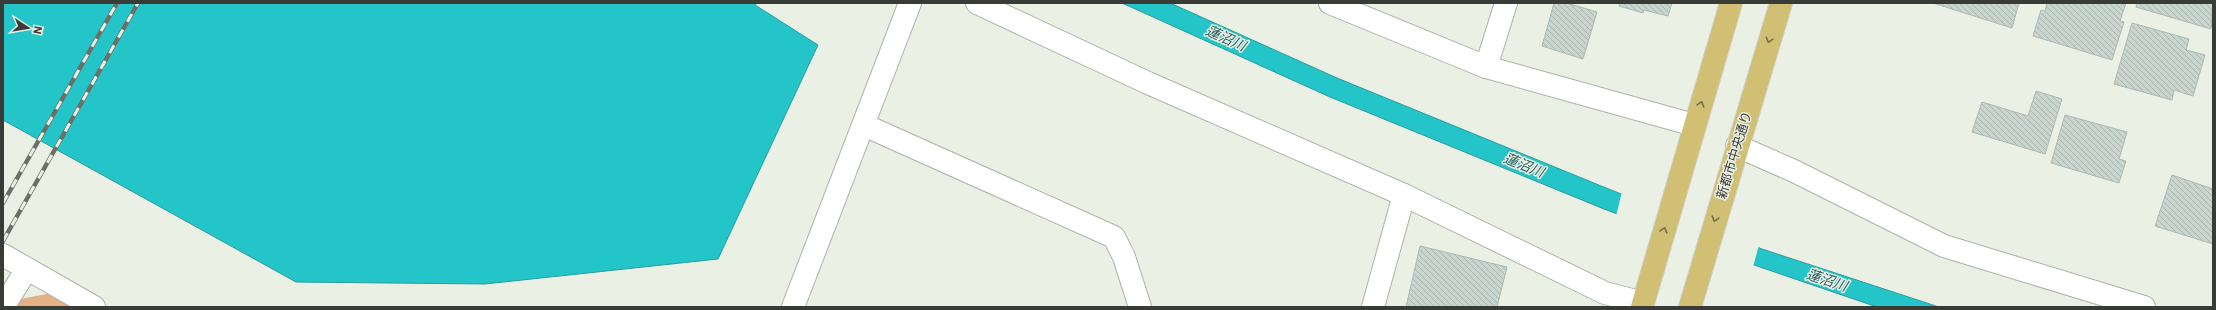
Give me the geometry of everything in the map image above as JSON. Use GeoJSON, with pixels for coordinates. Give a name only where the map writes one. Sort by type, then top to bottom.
{"type":"FeatureCollection","features":[{"type":"Feature","properties":{"kind":"main road"},"geometry":{"type":"LineString","coordinates":[[1642,305],[1731,3]]}},
{"type":"Feature","properties":{"kind":"main road","name":"新都市中央通り"},"geometry":{"type":"LineString","coordinates":[[1690,307],[1726,182],[1781,3]]}},
{"type":"Feature","properties":{"kind":"street"},"geometry":{"type":"LineString","coordinates":[[793,307],[910,3]]}},
{"type":"Feature","properties":{"kind":"street"},"geometry":{"type":"LineString","coordinates":[[976,3],[1148,83],[1404,195],[1605,293],[1642,305]]}},
{"type":"Feature","properties":{"kind":"street"},"geometry":{"type":"LineString","coordinates":[[1330,3],[1486,67],[1694,125]]}},
{"type":"Feature","properties":{"kind":"street"},"geometry":{"type":"LineString","coordinates":[[1486,67],[1506,3]]}},
{"type":"Feature","properties":{"kind":"street"},"geometry":{"type":"LineString","coordinates":[[864,125],[1114,238],[1124,256],[1140,307]]}},
{"type":"Feature","properties":{"kind":"street"},"geometry":{"type":"LineString","coordinates":[[1737,146],[1794,171],[1944,246],[2144,307]]}},
{"type":"Feature","properties":{"kind":"street"},"geometry":{"type":"LineString","coordinates":[[1374,307],[1404,195]]}},
{"type":"Feature","properties":{"kind":"street"},"geometry":{"type":"LineString","coordinates":[[3,255],[94,307]]}},
{"type":"Feature","properties":{"kind":"street"},"geometry":{"type":"LineString","coordinates":[[3,307],[28,269]]}},
{"type":"Feature","properties":{"kind":"shaded area"},"geometry":{"type":"Polygon","coordinates":[[[52,293],[75,307],[16,307],[20,299],[52,293]]]}},
{"type":"Feature","properties":{"kind":"water"},"geometry":{"type":"Polygon","coordinates":[[[3,3],[756,3],[755,5],[818,45],[718,259],[485,284],[296,282],[3,120],[3,3]]]}},
{"type":"Feature","properties":{"kind":"water","name":"蓮沼川"},"geometry":{"type":"Polygon","coordinates":[[[1122,3],[1170,3],[1337,78],[1611,190],[1762,249],[1939,307],[1877,307],[1757,266],[1604,209],[1330,97],[1122,3]]]}},
{"type":"Feature","properties":{"kind":"pier"},"geometry":{"type":"Polygon","coordinates":[[[1622,192],[1759,245],[1753,267],[1616,216],[1622,192]]]}},
{"type":"Feature","properties":{"kind":"building"},"geometry":{"type":"Polygon","coordinates":[[[1554,3],[1567,3],[1597,12],[1583,59],[1542,46],[1554,3]]]}},
{"type":"Feature","properties":{"kind":"building"},"geometry":{"type":"Polygon","coordinates":[[[1620,3],[1672,3],[1668,16],[1644,10],[1643,13],[1619,6],[1620,3]]]}},
{"type":"Feature","properties":{"kind":"building"},"geometry":{"type":"Polygon","coordinates":[[[1933,3],[2019,3],[2012,28],[1933,3]]]}},
{"type":"Feature","properties":{"kind":"building"},"geometry":{"type":"Polygon","coordinates":[[[2047,3],[2126,3],[2120,21],[2124,22],[2112,60],[2033,36],[2041,10],[2045,11],[2047,3]]]}},
{"type":"Feature","properties":{"kind":"building"},"geometry":{"type":"Polygon","coordinates":[[[2137,3],[2213,3],[2211,29],[2136,7],[2137,3]]]}},
{"type":"Feature","properties":{"kind":"building"},"geometry":{"type":"Polygon","coordinates":[[[2132,23],[2189,39],[2186,50],[2205,55],[2193,96],[2174,90],[2172,100],[2114,84],[2132,23]]]}},
{"type":"Feature","properties":{"kind":"building"},"geometry":{"type":"Polygon","coordinates":[[[2036,91],[2062,99],[2045,154],[1972,132],[1982,102],[2028,116],[2036,91]]]}},
{"type":"Feature","properties":{"kind":"building"},"geometry":{"type":"Polygon","coordinates":[[[2065,115],[2127,132],[2119,159],[2126,161],[2119,183],[2051,163],[2065,115]]]}},
{"type":"Feature","properties":{"kind":"building"},"geometry":{"type":"Polygon","coordinates":[[[2172,175],[2213,189],[2213,244],[2155,226],[2172,175]]]}},
{"type":"Feature","properties":{"kind":"building"},"geometry":{"type":"Polygon","coordinates":[[[1420,246],[1507,267],[1497,307],[1406,307],[1420,246]]]}},
{"type":"Feature","properties":{"kind":"railway"},"geometry":{"type":"LineString","coordinates":[[3,203],[117,3]]}},
{"type":"Feature","properties":{"kind":"railway"},"geometry":{"type":"LineString","coordinates":[[3,241],[138,3]]}}]}
